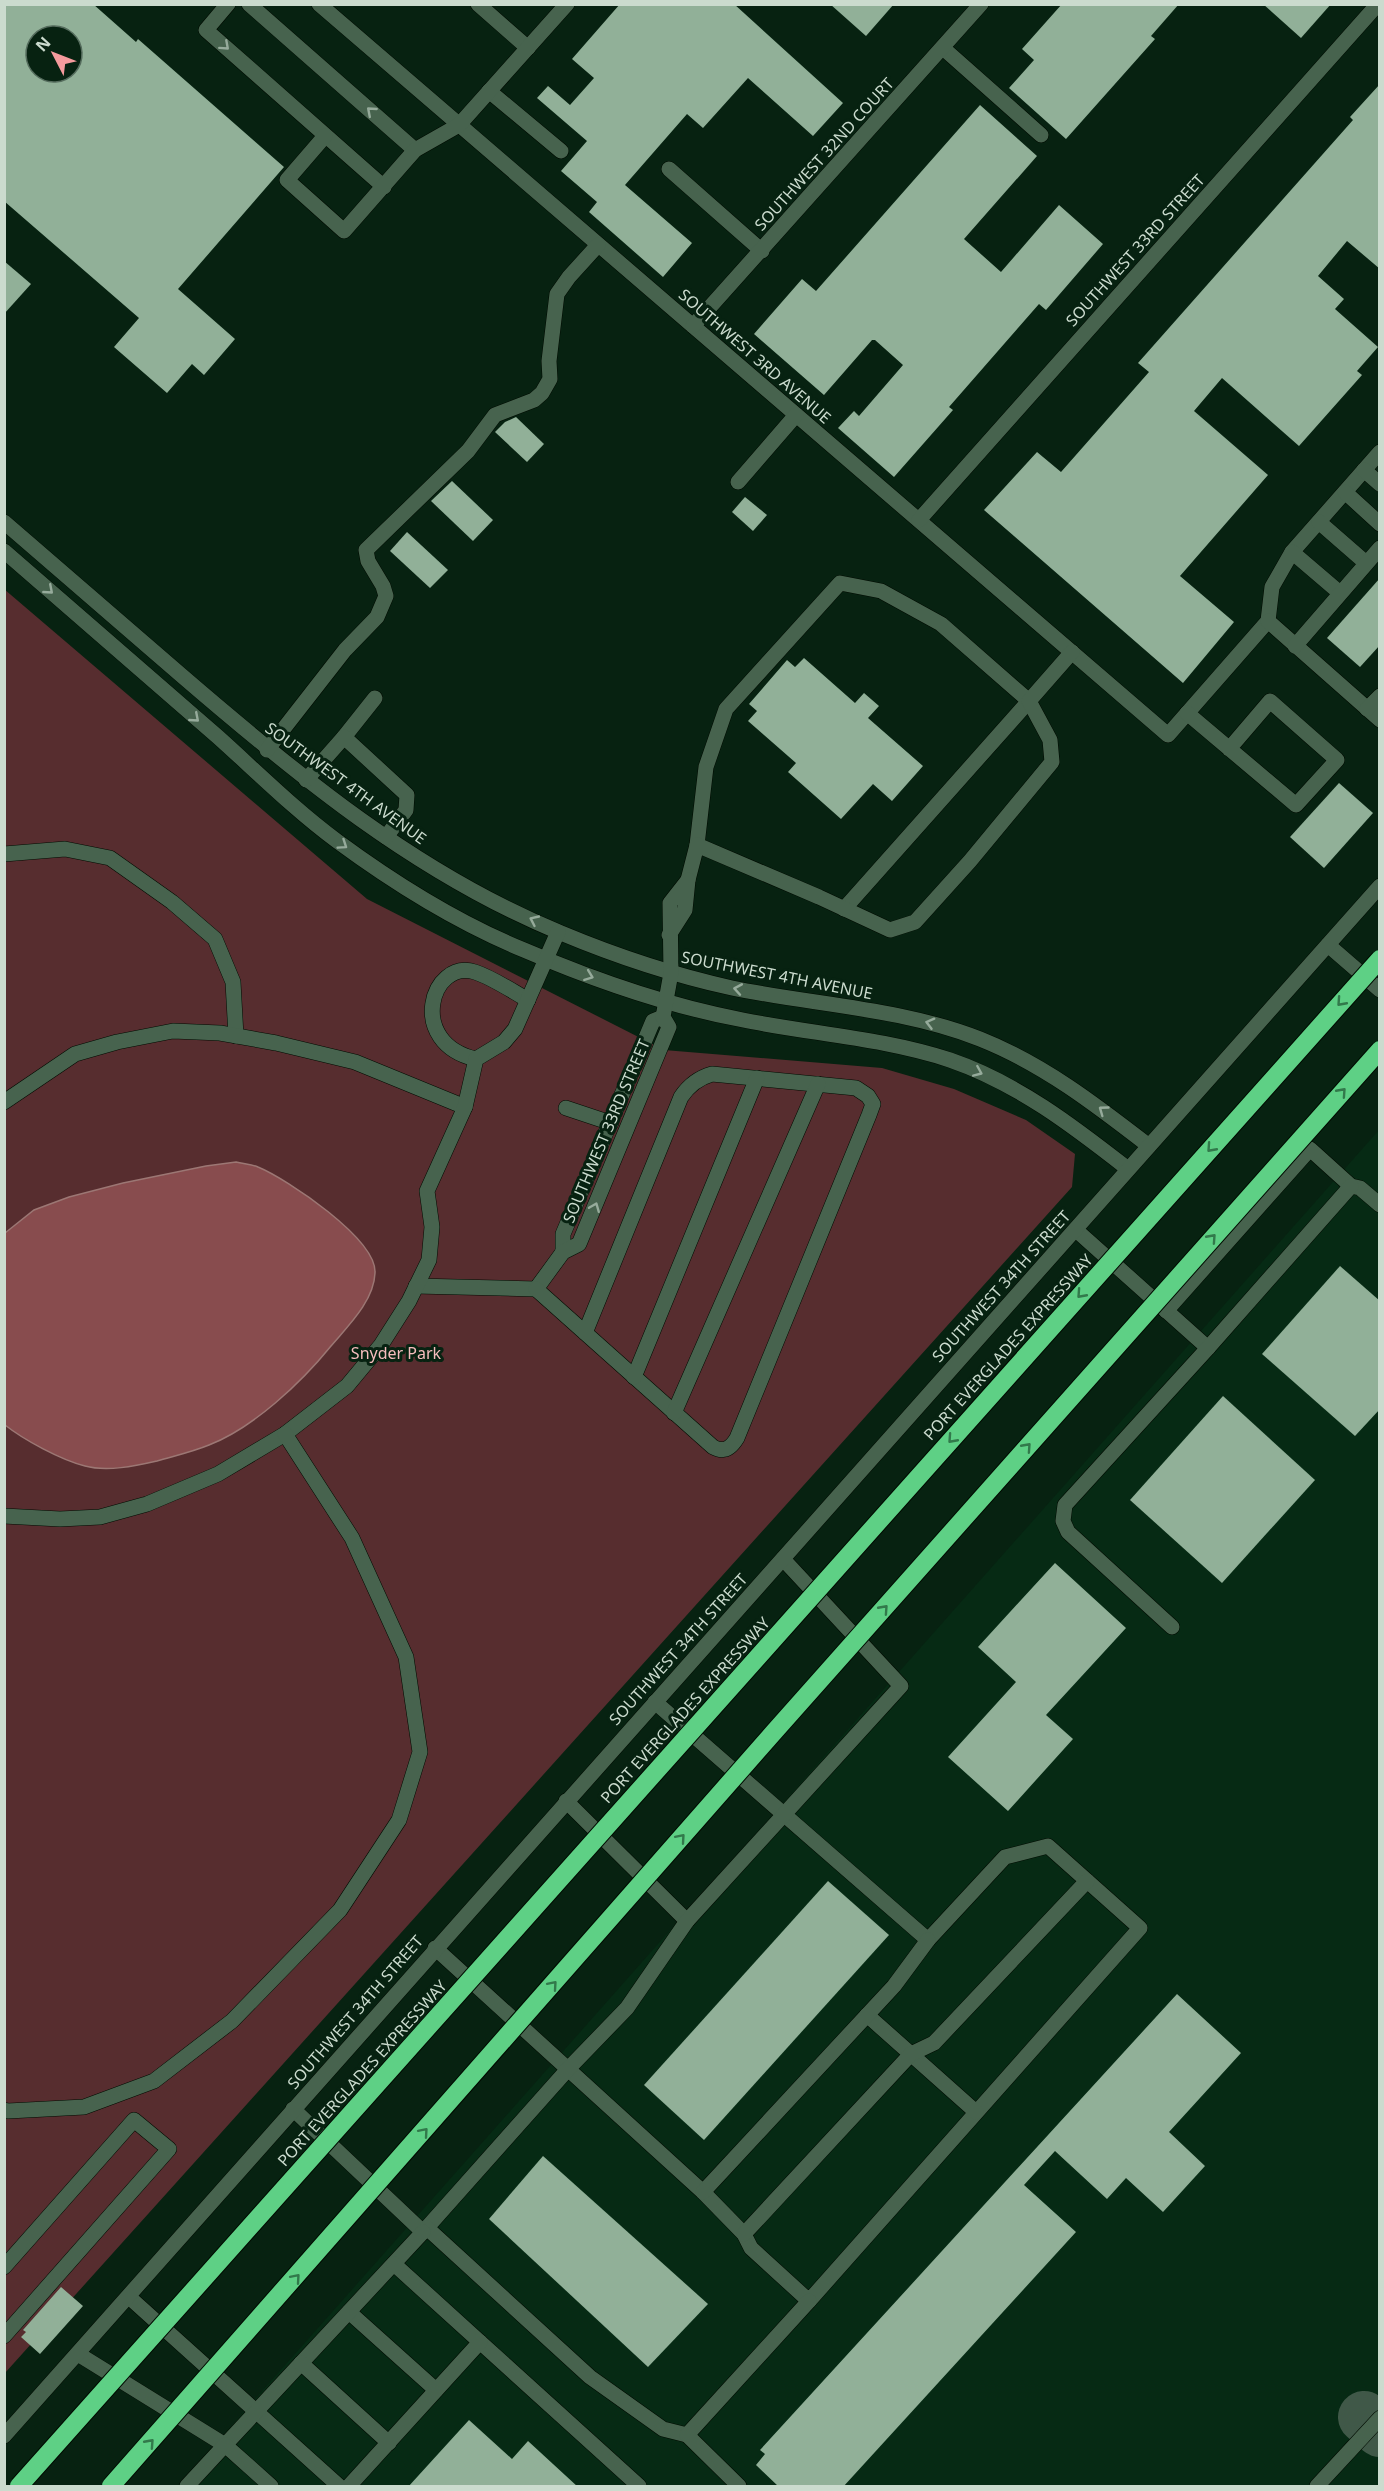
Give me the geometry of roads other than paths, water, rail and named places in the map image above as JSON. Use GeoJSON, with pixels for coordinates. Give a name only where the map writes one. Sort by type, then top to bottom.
{"type":"FeatureCollection","features":[{"type":"Feature","properties":{"kind":"highway","name":"PORT EVERGLADES EXPRESSWAY"},"geometry":{"type":"LineString","coordinates":[[19,2487],[1380,959]]}},
{"type":"Feature","properties":{"kind":"highway"},"geometry":{"type":"LineString","coordinates":[[111,2487],[806,1697],[1380,1050]]}},
{"type":"Feature","properties":{"kind":"street"},"geometry":{"type":"LineString","coordinates":[[228,4],[206,30],[384,188]]}},
{"type":"Feature","properties":{"kind":"street"},"geometry":{"type":"LineString","coordinates":[[249,4],[415,150]]}},
{"type":"Feature","properties":{"kind":"street","name":"SOUTHWEST 3RD AVENUE"},"geometry":{"type":"LineString","coordinates":[[319,4],[1168,735],[1187,713]]}},
{"type":"Feature","properties":{"kind":"street"},"geometry":{"type":"LineString","coordinates":[[478,4],[528,48]]}},
{"type":"Feature","properties":{"kind":"street"},"geometry":{"type":"LineString","coordinates":[[325,136],[287,180],[344,231],[415,150],[442,132],[459,125],[567,4]]}},
{"type":"Feature","properties":{"kind":"street","name":"SOUTHWEST 32ND COURT"},"geometry":{"type":"LineString","coordinates":[[693,326],[981,4]]}},
{"type":"Feature","properties":{"kind":"street","name":"SOUTHWEST 33RD STREET"},"geometry":{"type":"LineString","coordinates":[[919,520],[1378,4]]}},
{"type":"Feature","properties":{"kind":"street"},"geometry":{"type":"LineString","coordinates":[[943,48],[1041,135]]}},
{"type":"Feature","properties":{"kind":"street"},"geometry":{"type":"LineString","coordinates":[[489,91],[561,151]]}},
{"type":"Feature","properties":{"kind":"street"},"geometry":{"type":"LineString","coordinates":[[669,170],[762,251]]}},
{"type":"Feature","properties":{"kind":"street"},"geometry":{"type":"LineString","coordinates":[[267,750],[345,650],[377,617],[386,596],[383,586],[368,561],[366,550],[468,451],[495,415],[534,400],[542,393],[550,379],[549,361],[557,294],[568,277],[598,245]]}},
{"type":"Feature","properties":{"kind":"street"},"geometry":{"type":"LineString","coordinates":[[738,482],[796,415]]}},
{"type":"Feature","properties":{"kind":"street"},"geometry":{"type":"LineString","coordinates":[[1229,749],[1270,701],[1337,760],[1296,805],[1229,749],[1187,713],[1268,621],[1272,587],[1292,552],[1380,452]]}},
{"type":"Feature","properties":{"kind":"street"},"geometry":{"type":"LineString","coordinates":[[1364,470],[1380,484]]}},
{"type":"Feature","properties":{"kind":"street"},"geometry":{"type":"LineString","coordinates":[[1345,492],[1380,524]]}},
{"type":"Feature","properties":{"kind":"street","name":"SOUTHWEST 4TH AVENUE"},"geometry":{"type":"LineString","coordinates":[[4,522],[267,750],[386,837],[435,869],[497,903],[558,932],[671,973],[734,988],[911,1018],[980,1039],[1045,1070],[1149,1146]]}},
{"type":"Feature","properties":{"kind":"street"},"geometry":{"type":"LineString","coordinates":[[1318,522],[1366,563]]}},
{"type":"Feature","properties":{"kind":"street"},"geometry":{"type":"LineString","coordinates":[[1295,645],[1380,548]]}},
{"type":"Feature","properties":{"kind":"street"},"geometry":{"type":"LineString","coordinates":[[4,551],[334,839],[397,881],[461,918],[522,950],[594,979],[739,1020],[903,1047],[951,1061],[998,1081],[1057,1114],[1128,1169]]}},
{"type":"Feature","properties":{"kind":"street"},"geometry":{"type":"LineString","coordinates":[[1292,552],[1340,594]]}},
{"type":"Feature","properties":{"kind":"street"},"geometry":{"type":"LineString","coordinates":[[840,583],[881,591],[941,624],[1029,701],[1050,740],[1053,762],[970,861],[915,921],[890,930],[697,845],[706,767],[726,709],[840,583]]}},
{"type":"Feature","properties":{"kind":"street"},"geometry":{"type":"LineString","coordinates":[[1268,621],[1380,720]]}},
{"type":"Feature","properties":{"kind":"street"},"geometry":{"type":"LineString","coordinates":[[844,909],[1072,652]]}},
{"type":"Feature","properties":{"kind":"street"},"geometry":{"type":"LineString","coordinates":[[1367,710],[1380,696]]}},
{"type":"Feature","properties":{"kind":"street"},"geometry":{"type":"LineString","coordinates":[[306,780],[375,698]]}},
{"type":"Feature","properties":{"kind":"street"},"geometry":{"type":"LineString","coordinates":[[344,737],[407,795],[406,810],[386,837]]}},
{"type":"Feature","properties":{"kind":"street","name":"SOUTHWEST 33RD STREET"},"geometry":{"type":"LineString","coordinates":[[536,1289],[563,1252],[579,1244],[669,1027],[663,1017],[671,973],[669,935],[685,910],[688,880],[697,845]]}},
{"type":"Feature","properties":{"kind":"street"},"geometry":{"type":"LineString","coordinates":[[4,854],[64,849],[110,858],[172,902],[215,939],[233,982],[236,1036]]}},
{"type":"Feature","properties":{"kind":"street","name":"SOUTHWEST 34TH STREET"},"geometry":{"type":"LineString","coordinates":[[4,2436],[1380,886]]}},
{"type":"Feature","properties":{"kind":"street"},"geometry":{"type":"LineString","coordinates":[[528,1000],[474,971],[458,972],[444,981],[434,993],[430,1011],[435,1029],[449,1046],[462,1056],[477,1059],[504,1042],[515,1029],[528,1000],[558,932]]}},
{"type":"Feature","properties":{"kind":"street"},"geometry":{"type":"LineString","coordinates":[[1328,945],[1380,990]]}},
{"type":"Feature","properties":{"kind":"street","name":"SOUTHWEST 33RD STREET"},"geometry":{"type":"LineString","coordinates":[[563,1252],[563,1234],[653,1021],[663,1017]]}},
{"type":"Feature","properties":{"kind":"street"},"geometry":{"type":"LineString","coordinates":[[4,1102],[75,1054],[117,1042],[173,1031],[236,1036],[355,1062],[465,1107]]}},
{"type":"Feature","properties":{"kind":"street"},"geometry":{"type":"LineString","coordinates":[[4,1516],[60,1520],[100,1516],[147,1504],[218,1474],[285,1434],[347,1386],[381,1345],[429,1260],[432,1227],[427,1191],[465,1107],[477,1059]]}},
{"type":"Feature","properties":{"kind":"street"},"geometry":{"type":"LineString","coordinates":[[416,1286],[536,1289],[713,1448],[719,1450],[733,1445],[873,1104],[868,1096],[856,1088],[712,1074],[702,1077],[689,1086],[681,1097],[585,1333]]}},
{"type":"Feature","properties":{"kind":"street"},"geometry":{"type":"LineString","coordinates":[[634,1377],[757,1078]]}},
{"type":"Feature","properties":{"kind":"street"},"geometry":{"type":"LineString","coordinates":[[674,1413],[818,1084]]}},
{"type":"Feature","properties":{"kind":"street"},"geometry":{"type":"LineString","coordinates":[[566,1108],[610,1123]]}},
{"type":"Feature","properties":{"kind":"street"},"geometry":{"type":"LineString","coordinates":[[1166,1311],[1310,1149],[1351,1186],[1360,1188],[1380,1205]]}},
{"type":"Feature","properties":{"kind":"street"},"geometry":{"type":"LineString","coordinates":[[1172,1627],[1068,1532],[1063,1521],[1065,1505],[1351,1186]]}},
{"type":"Feature","properties":{"kind":"street"},"geometry":{"type":"LineString","coordinates":[[1076,1230],[1208,1348]]}},
{"type":"Feature","properties":{"kind":"street"},"geometry":{"type":"LineString","coordinates":[[4,2110],[84,2107],[154,2081],[232,2021],[340,1910],[399,1820],[420,1752],[406,1657],[352,1538],[285,1434]]}},
{"type":"Feature","properties":{"kind":"street"},"geometry":{"type":"LineString","coordinates":[[187,2487],[425,2230],[569,2068],[627,2008],[687,1921],[901,1686],[783,1559]]}},
{"type":"Feature","properties":{"kind":"street"},"geometry":{"type":"LineString","coordinates":[[655,1702],[928,1940]]}},
{"type":"Feature","properties":{"kind":"street"},"geometry":{"type":"LineString","coordinates":[[566,1801],[687,1921]]}},
{"type":"Feature","properties":{"kind":"street"},"geometry":{"type":"LineString","coordinates":[[687,2435],[1140,1928],[1048,1846],[1005,1857],[928,1940],[894,1986],[703,2192]]}},
{"type":"Feature","properties":{"kind":"street"},"geometry":{"type":"LineString","coordinates":[[744,2234],[911,2054],[934,2043],[1087,1881]]}},
{"type":"Feature","properties":{"kind":"street"},"geometry":{"type":"LineString","coordinates":[[435,1948],[703,2192],[744,2234],[751,2248],[809,2301]]}},
{"type":"Feature","properties":{"kind":"street"},"geometry":{"type":"LineString","coordinates":[[867,2015],[976,2112]]}},
{"type":"Feature","properties":{"kind":"street"},"geometry":{"type":"LineString","coordinates":[[293,2109],[590,2377],[663,2429],[687,2435],[739,2487]]}},
{"type":"Feature","properties":{"kind":"street"},"geometry":{"type":"LineString","coordinates":[[4,2267],[135,2120],[169,2149],[4,2336]]}},
{"type":"Feature","properties":{"kind":"street"},"geometry":{"type":"LineString","coordinates":[[393,2264],[639,2487]]}},
{"type":"Feature","properties":{"kind":"street"},"geometry":{"type":"LineString","coordinates":[[129,2297],[339,2487]]}},
{"type":"Feature","properties":{"kind":"street"},"geometry":{"type":"LineString","coordinates":[[349,2312],[436,2390]]}},
{"type":"Feature","properties":{"kind":"street"},"geometry":{"type":"LineString","coordinates":[[349,2487],[480,2342]]}},
{"type":"Feature","properties":{"kind":"street"},"geometry":{"type":"LineString","coordinates":[[78,2354],[225,2445],[271,2487]]}},
{"type":"Feature","properties":{"kind":"street"},"geometry":{"type":"LineString","coordinates":[[301,2363],[389,2443]]}},
{"type":"Feature","properties":{"kind":"street"},"geometry":{"type":"LineString","coordinates":[[1317,2487],[1380,2418]]}},
{"type":"Feature","properties":{"kind":"park label","name":"Snyder Park"},"geometry":{"type":"Point","coordinates":[396,1353]}}]}
